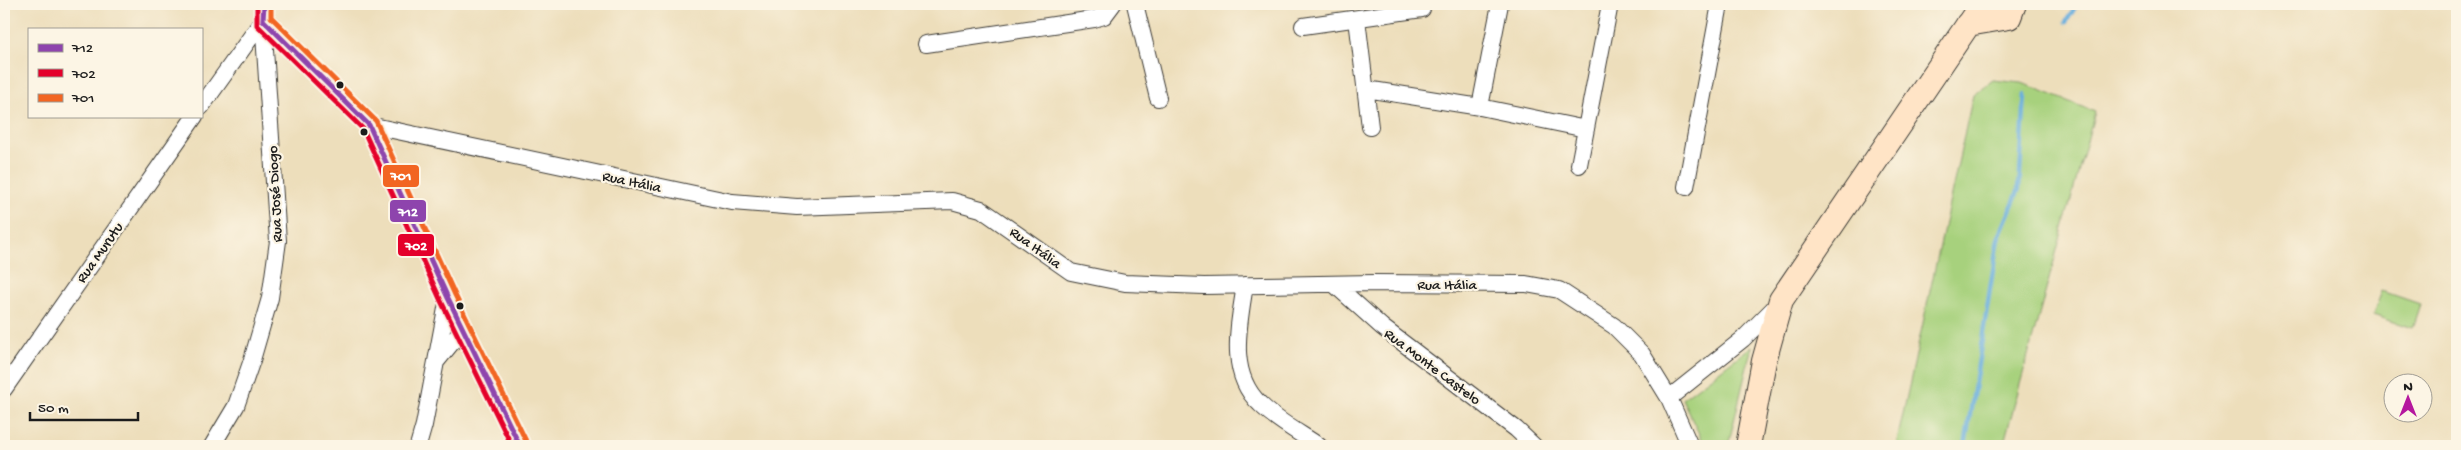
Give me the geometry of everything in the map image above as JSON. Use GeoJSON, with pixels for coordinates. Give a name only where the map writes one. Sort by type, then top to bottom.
{"type":"FeatureCollection","features":[{"type":"Feature","properties":{"kind":"main road"},"geometry":{"type":"LineString","coordinates":[[1739,446],[1763,318],[1779,275],[1967,14],[1982,4]]}},
{"type":"Feature","properties":{"kind":"main road"},"geometry":{"type":"LineString","coordinates":[[1967,14],[2009,17],[2014,4]]}},
{"type":"Feature","properties":{"kind":"main road"},"geometry":{"type":"LineString","coordinates":[[1748,446],[1764,361],[1781,300],[1967,14]]}},
{"type":"Feature","properties":{"kind":"street"},"geometry":{"type":"LineString","coordinates":[[926,44],[1094,19],[1104,16],[1113,4]]}},
{"type":"Feature","properties":{"kind":"street"},"geometry":{"type":"LineString","coordinates":[[1135,4],[1158,98]]}},
{"type":"Feature","properties":{"kind":"street"},"geometry":{"type":"LineString","coordinates":[[1480,107],[1500,4]]}},
{"type":"Feature","properties":{"kind":"street"},"geometry":{"type":"LineString","coordinates":[[1579,165],[1610,4]]}},
{"type":"Feature","properties":{"kind":"street"},"geometry":{"type":"LineString","coordinates":[[1686,187],[1720,4]]}},
{"type":"Feature","properties":{"kind":"street"},"geometry":{"type":"LineString","coordinates":[[1303,26],[1422,9]]}},
{"type":"Feature","properties":{"kind":"street"},"geometry":{"type":"LineString","coordinates":[[202,105],[263,12],[369,125],[448,298],[520,446]]}},
{"type":"Feature","properties":{"kind":"street","name":"Rua José Diogo"},"geometry":{"type":"LineString","coordinates":[[212,446],[236,406],[252,360],[270,298],[278,241],[263,12]]}},
{"type":"Feature","properties":{"kind":"street"},"geometry":{"type":"LineString","coordinates":[[1357,19],[1370,127]]}},
{"type":"Feature","properties":{"kind":"street"},"geometry":{"type":"LineString","coordinates":[[1366,88],[1480,107],[1586,129]]}},
{"type":"Feature","properties":{"kind":"street","name":"Rua Murutu"},"geometry":{"type":"LineString","coordinates":[[4,389],[194,118]]}},
{"type":"Feature","properties":{"kind":"street","name":"Rua Itália"},"geometry":{"type":"LineString","coordinates":[[369,125],[732,202],[797,207],[952,200],[981,209],[1071,272],[1124,283],[1204,286],[1526,284],[1559,290],[1614,326],[1642,354],[1669,398],[1690,446]]}},
{"type":"Feature","properties":{"kind":"street","name":"Rua Monte Castelo"},"geometry":{"type":"LineString","coordinates":[[1334,284],[1382,327],[1516,429],[1534,446]]}},
{"type":"Feature","properties":{"kind":"street"},"geometry":{"type":"LineString","coordinates":[[1245,285],[1238,332],[1240,373],[1248,390],[1260,405],[1320,446]]}},
{"type":"Feature","properties":{"kind":"street"},"geometry":{"type":"LineString","coordinates":[[418,446],[448,298]]}},
{"type":"Feature","properties":{"kind":"street"},"geometry":{"type":"LineString","coordinates":[[1669,398],[1743,339],[1781,300]]}},
{"type":"Feature","properties":{"kind":"street"},"geometry":{"type":"LineString","coordinates":[[435,363],[463,329]]}},
{"type":"Feature","properties":{"kind":"green space"},"geometry":{"type":"Polygon","coordinates":[[[1993,80],[2022,83],[2095,112],[2003,446],[1896,446],[1973,95],[1993,80]]]}},
{"type":"Feature","properties":{"kind":"green space"},"geometry":{"type":"Polygon","coordinates":[[[2382,291],[2420,304],[2412,328],[2373,315],[2382,291]]]}},
{"type":"Feature","properties":{"kind":"green space"},"geometry":{"type":"Polygon","coordinates":[[[1752,346],[1728,446],[1705,446],[1682,399],[1752,346]]]}},
{"type":"Feature","properties":{"kind":"waterway"},"geometry":{"type":"LineString","coordinates":[[2066,22],[2077,4]]}},
{"type":"Feature","properties":{"kind":"waterway"},"geometry":{"type":"LineString","coordinates":[[1965,446],[1998,239],[2019,189],[2025,94]]}},
{"type":"Feature","properties":{"kind":"transit line","name":"702"},"geometry":{"type":"LineString","coordinates":[[257,4],[257,25],[363,129],[441,301],[512,446]]}},
{"type":"Feature","properties":{"kind":"transit line","name":"712"},"geometry":{"type":"LineString","coordinates":[[264,4],[263,20],[369,125],[448,298],[520,446]]}},
{"type":"Feature","properties":{"kind":"transit line","name":"701"},"geometry":{"type":"LineString","coordinates":[[271,4],[271,17],[376,121],[455,295],[527,443]]}}]}
